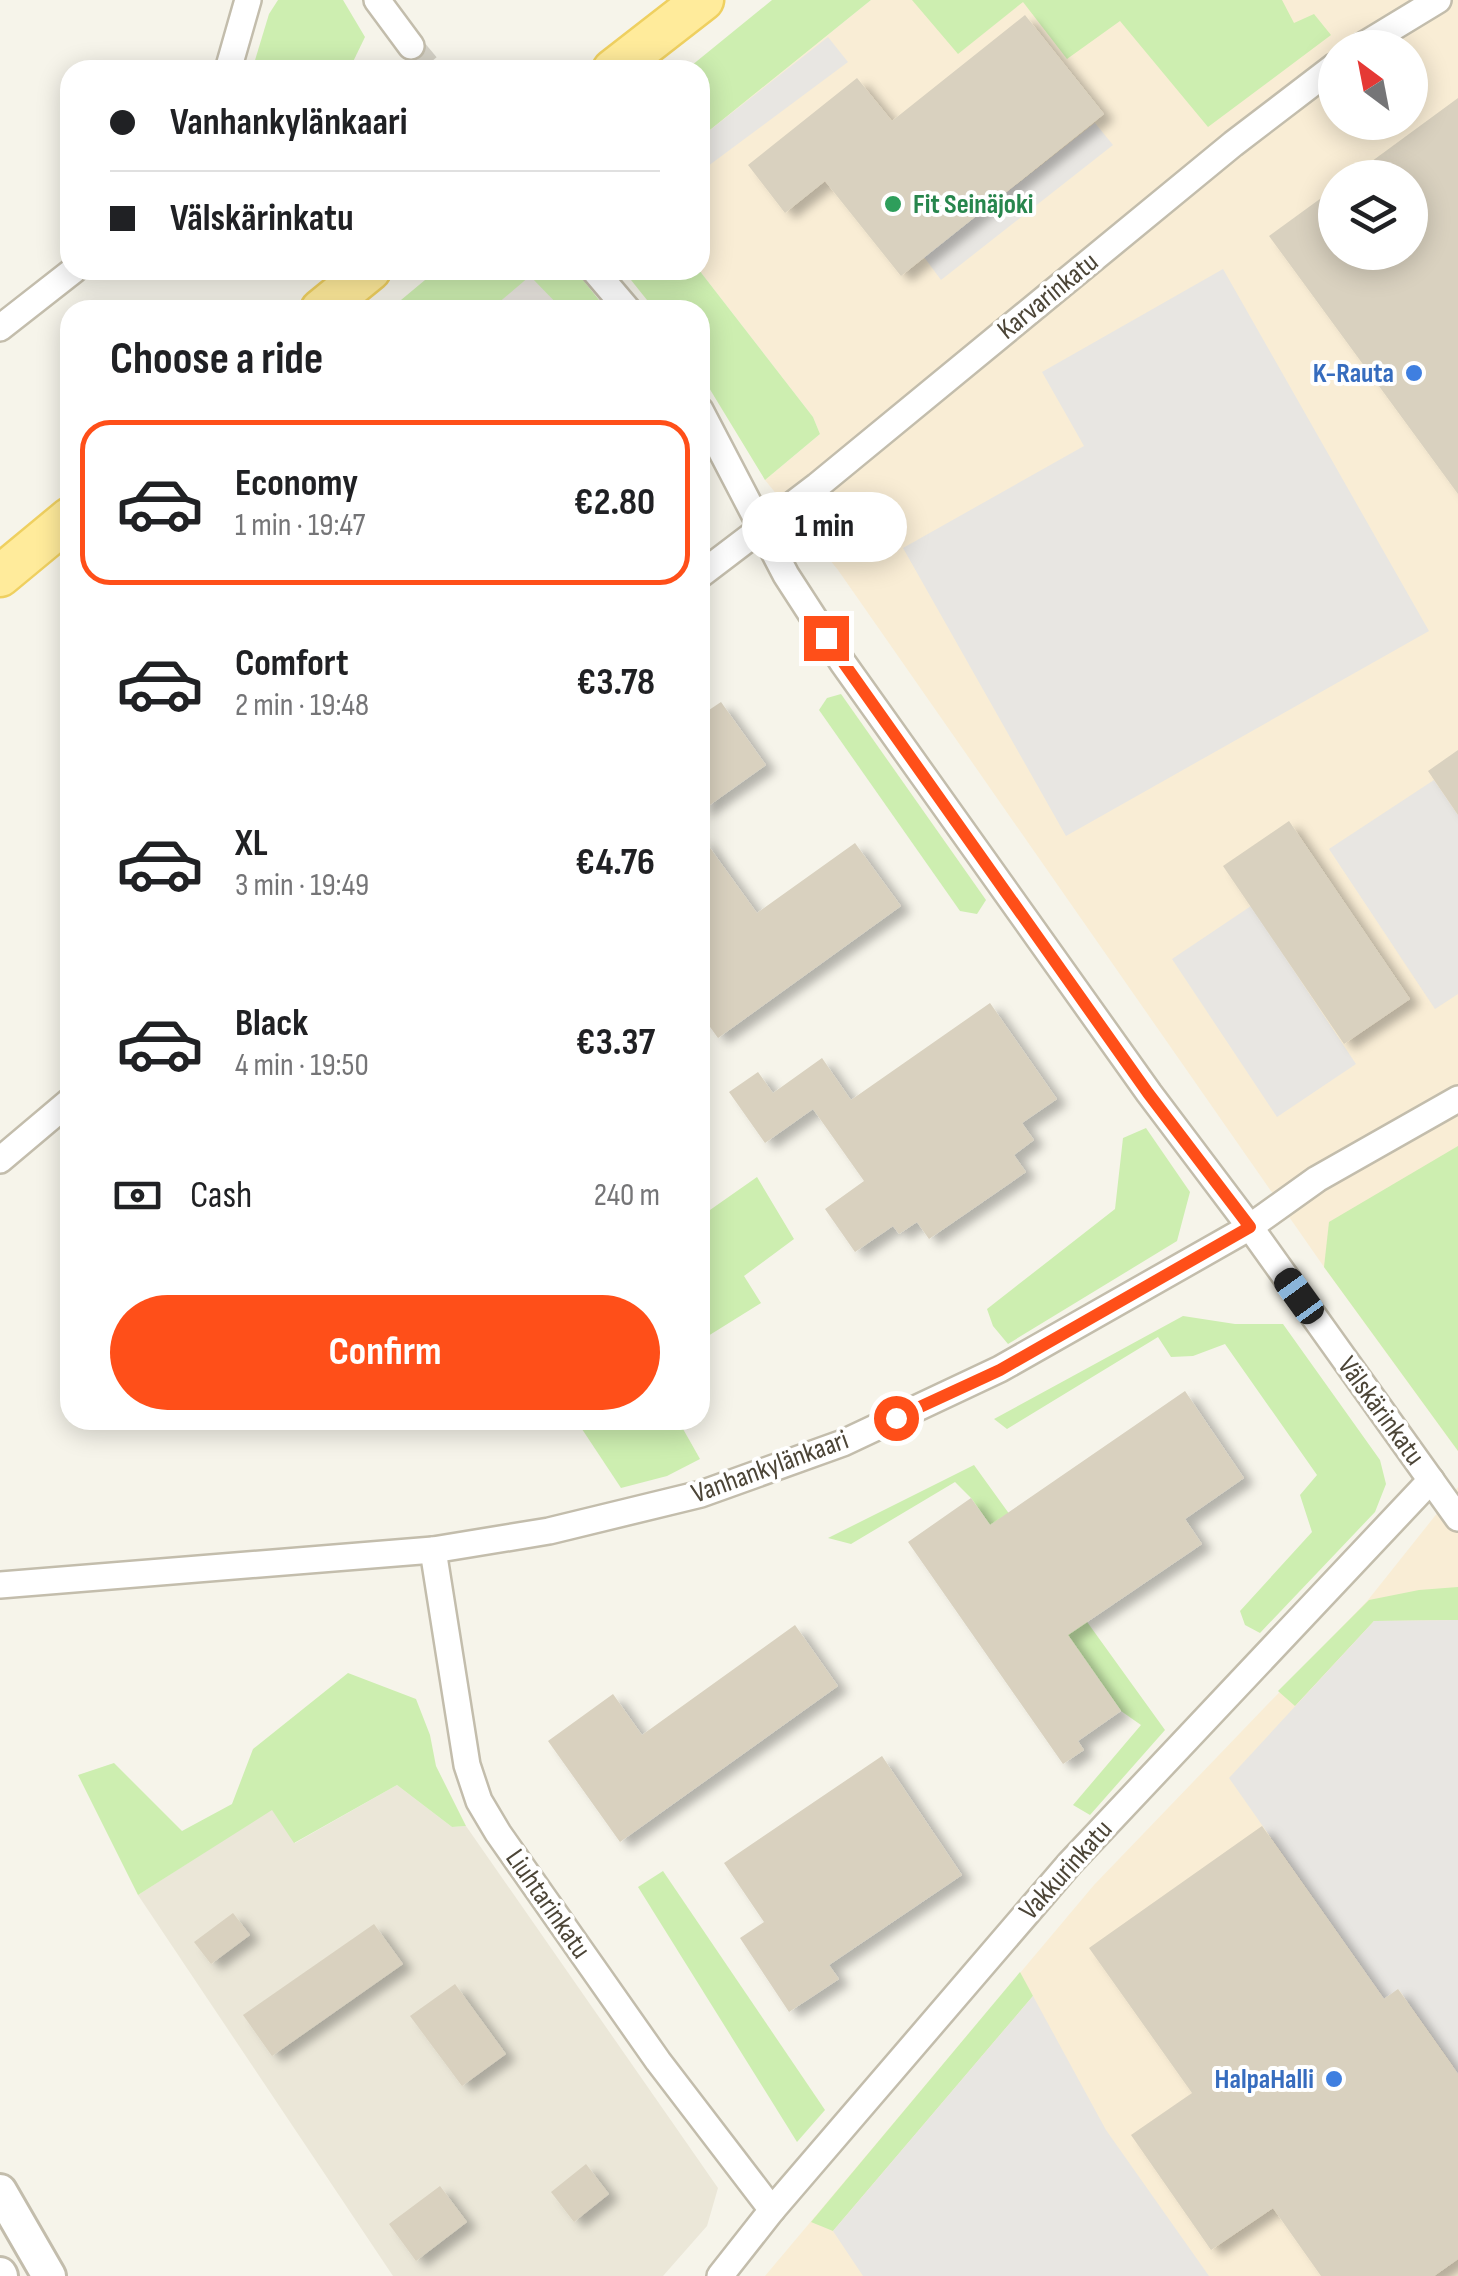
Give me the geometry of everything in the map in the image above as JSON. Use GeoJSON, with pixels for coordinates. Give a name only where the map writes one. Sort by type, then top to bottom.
{"type":"FeatureCollection","features":[{"type":"Feature","properties":{"kind":"main road"},"geometry":{"type":"LineString","coordinates":[[626,60],[704,0]]}},
{"type":"Feature","properties":{"kind":"main road"},"geometry":{"type":"LineString","coordinates":[[333,300],[358,280]]}},
{"type":"Feature","properties":{"kind":"main road"},"geometry":{"type":"LineString","coordinates":[[0,576],[60,526]]}},
{"type":"Feature","properties":{"kind":"street"},"geometry":{"type":"LineString","coordinates":[[231,60],[248,0]]}},
{"type":"Feature","properties":{"kind":"street"},"geometry":{"type":"LineString","coordinates":[[377,0],[411,46]]}},
{"type":"Feature","properties":{"kind":"street"},"geometry":{"type":"LineString","coordinates":[[1389,30],[1438,0]]}},
{"type":"Feature","properties":{"kind":"street","name":"Karvarinkatu"},"geometry":{"type":"LineString","coordinates":[[710,567],[817,486],[1233,144],[1318,79]]}},
{"type":"Feature","properties":{"kind":"street"},"geometry":{"type":"LineString","coordinates":[[0,328],[61,280]]}},
{"type":"Feature","properties":{"kind":"street"},"geometry":{"type":"LineString","coordinates":[[602,280],[620,300]]}},
{"type":"Feature","properties":{"kind":"street","name":"Välskärinkatu"},"geometry":{"type":"LineString","coordinates":[[710,430],[786,575],[843,663],[1148,1093],[1250,1227],[1458,1518]]}},
{"type":"Feature","properties":{"kind":"street","name":"Vanhankylänkaari"},"geometry":{"type":"LineString","coordinates":[[0,1585],[433,1550],[549,1531],[702,1494],[843,1443],[1000,1370],[1250,1227],[1317,1178],[1458,1099]]}},
{"type":"Feature","properties":{"kind":"street"},"geometry":{"type":"LineString","coordinates":[[0,1160],[60,1109]]}},
{"type":"Feature","properties":{"kind":"street","name":"Vakkurinkatu"},"geometry":{"type":"LineString","coordinates":[[720,2276],[1070,1863],[1431,1480]]}},
{"type":"Feature","properties":{"kind":"street","name":"Liuhtarinkatu"},"geometry":{"type":"LineString","coordinates":[[433,1550],[467,1765],[479,1801],[658,2061],[772,2210]]}},
{"type":"Feature","properties":{"kind":"street"},"geometry":{"type":"LineString","coordinates":[[0,2192],[49,2276]]}},
{"type":"Feature","properties":{"kind":"shaded area"},"geometry":{"type":"Polygon","coordinates":[[[871,0],[1458,0],[1458,1451],[1324,1267],[838,570],[765,480],[820,434],[813,417],[707,280],[710,280],[710,130],[871,0]]]}},
{"type":"Feature","properties":{"kind":"shaded area"},"geometry":{"type":"Polygon","coordinates":[[[828,37],[848,62],[710,165],[710,130],[828,37]]]}},
{"type":"Feature","properties":{"kind":"shaded area"},"geometry":{"type":"Polygon","coordinates":[[[1095,123],[1113,145],[941,280],[924,257],[1095,123]]]}},
{"type":"Feature","properties":{"kind":"shaded area"},"geometry":{"type":"Polygon","coordinates":[[[1223,269],[1429,631],[1066,836],[903,548],[1084,446],[1042,372],[1223,269]]]}},
{"type":"Feature","properties":{"kind":"shaded area"},"geometry":{"type":"Polygon","coordinates":[[[507,280],[551,280],[567,300],[481,300],[507,280]]]}},
{"type":"Feature","properties":{"kind":"shaded area"},"geometry":{"type":"Polygon","coordinates":[[[1434,780],[1458,815],[1458,994],[1435,1009],[1329,849],[1434,780]]]}},
{"type":"Feature","properties":{"kind":"shaded area"},"geometry":{"type":"Polygon","coordinates":[[[1251,906],[1356,1064],[1277,1117],[1172,959],[1251,906]]]}},
{"type":"Feature","properties":{"kind":"shaded area"},"geometry":{"type":"Polygon","coordinates":[[[1458,1487],[1458,2276],[765,2276],[1094,1885],[1368,1600],[1458,1487]]]}},
{"type":"Feature","properties":{"kind":"shaded area"},"geometry":{"type":"Polygon","coordinates":[[[1458,1620],[1458,2088],[1453,2066],[1399,1990],[1384,1999],[1229,1778],[1374,1621],[1458,1620]]]}},
{"type":"Feature","properties":{"kind":"shaded area"},"geometry":{"type":"Polygon","coordinates":[[[397,1785],[452,1827],[466,1826],[718,2188],[707,2226],[663,2276],[393,2276],[138,1895],[272,1809],[295,1843],[397,1785]]]}},
{"type":"Feature","properties":{"kind":"shaded area"},"geometry":{"type":"Polygon","coordinates":[[[1033,1996],[1106,2130],[1209,2276],[863,2276],[833,2231],[1033,1996]]]}},
{"type":"Feature","properties":{"kind":"green space"},"geometry":{"type":"Polygon","coordinates":[[[278,0],[343,0],[365,37],[354,60],[255,60],[269,14],[278,0]]]}},
{"type":"Feature","properties":{"kind":"green space"},"geometry":{"type":"Polygon","coordinates":[[[772,0],[871,0],[710,130],[710,60],[698,60],[772,0]]]}},
{"type":"Feature","properties":{"kind":"green space"},"geometry":{"type":"Polygon","coordinates":[[[912,0],[1282,0],[1294,23],[1314,14],[1327,30],[1318,30],[1318,45],[1208,127],[1120,21],[1067,59],[1023,2],[958,54],[912,0]]]}},
{"type":"Feature","properties":{"kind":"green space"},"geometry":{"type":"Polygon","coordinates":[[[425,280],[525,280],[502,300],[401,300],[425,280]]]}},
{"type":"Feature","properties":{"kind":"green space"},"geometry":{"type":"Polygon","coordinates":[[[534,280],[583,280],[599,300],[553,300],[534,280]]]}},
{"type":"Feature","properties":{"kind":"green space"},"geometry":{"type":"Polygon","coordinates":[[[631,280],[707,280],[813,417],[820,434],[765,480],[710,389],[710,300],[647,300],[631,280]]]}},
{"type":"Feature","properties":{"kind":"green space"},"geometry":{"type":"Polygon","coordinates":[[[841,694],[986,900],[977,914],[960,911],[819,710],[827,698],[841,694]]]}},
{"type":"Feature","properties":{"kind":"green space"},"geometry":{"type":"Polygon","coordinates":[[[1146,1128],[1190,1192],[1177,1241],[1008,1344],[993,1326],[987,1309],[1115,1209],[1123,1138],[1146,1128]]]}},
{"type":"Feature","properties":{"kind":"green space"},"geometry":{"type":"Polygon","coordinates":[[[1458,1146],[1458,1451],[1324,1267],[1329,1222],[1458,1146]]]}},
{"type":"Feature","properties":{"kind":"green space"},"geometry":{"type":"Polygon","coordinates":[[[757,1177],[794,1239],[744,1276],[761,1303],[710,1335],[710,1210],[757,1177]]]}},
{"type":"Feature","properties":{"kind":"green space"},"geometry":{"type":"Polygon","coordinates":[[[1183,1316],[1235,1324],[1283,1324],[1380,1460],[1386,1484],[1375,1512],[1260,1633],[1245,1625],[1240,1611],[1312,1532],[1300,1495],[1317,1475],[1225,1344],[1193,1356],[1171,1357],[1158,1337],[1007,1429],[994,1419],[1183,1316]]]}},
{"type":"Feature","properties":{"kind":"green space"},"geometry":{"type":"Polygon","coordinates":[[[583,1430],[684,1430],[700,1459],[667,1476],[621,1488],[583,1430]]]}},
{"type":"Feature","properties":{"kind":"green space"},"geometry":{"type":"Polygon","coordinates":[[[974,1465],[1165,1730],[1090,1815],[1073,1805],[1141,1725],[1121,1711],[971,1498],[955,1482],[851,1544],[828,1538],[974,1465]]]}},
{"type":"Feature","properties":{"kind":"green space"},"geometry":{"type":"Polygon","coordinates":[[[1458,1587],[1458,1620],[1374,1621],[1295,1706],[1278,1691],[1369,1600],[1458,1587]]]}},
{"type":"Feature","properties":{"kind":"green space"},"geometry":{"type":"Polygon","coordinates":[[[348,1673],[416,1699],[430,1735],[436,1766],[466,1826],[452,1827],[397,1785],[294,1843],[272,1810],[138,1895],[78,1775],[114,1763],[182,1831],[232,1804],[253,1749],[348,1673]]]}},
{"type":"Feature","properties":{"kind":"green space"},"geometry":{"type":"Polygon","coordinates":[[[663,1871],[825,2110],[797,2142],[638,1887],[663,1871]]]}},
{"type":"Feature","properties":{"kind":"green space"},"geometry":{"type":"Polygon","coordinates":[[[1020,1972],[1033,1996],[833,2231],[811,2222],[1020,1972]]]}},
{"type":"Feature","properties":{"kind":"building"},"geometry":{"type":"Polygon","coordinates":[[[1025,15],[1104,114],[901,276],[825,181],[785,213],[748,165],[857,78],[892,121],[1025,15]]]}},
{"type":"Feature","properties":{"kind":"building","name":"K-Rauta"},"geometry":{"type":"Polygon","coordinates":[[[1458,98],[1458,494],[1269,236],[1318,200],[1318,270],[1428,270],[1428,160],[1374,160],[1401,140],[1428,140],[1428,120],[1458,98]]]}},
{"type":"Feature","properties":{"kind":"building"},"geometry":{"type":"Polygon","coordinates":[[[721,702],[766,765],[710,805],[710,709],[721,702]]]}},
{"type":"Feature","properties":{"kind":"building"},"geometry":{"type":"Polygon","coordinates":[[[1458,750],[1458,815],[1428,771],[1458,750]]]}},
{"type":"Feature","properties":{"kind":"building"},"geometry":{"type":"Polygon","coordinates":[[[1289,821],[1410,999],[1344,1044],[1223,866],[1289,821]]]}},
{"type":"Feature","properties":{"kind":"building"},"geometry":{"type":"Polygon","coordinates":[[[855,843],[901,906],[718,1038],[710,1027],[710,848],[757,913],[855,843]]]}},
{"type":"Feature","properties":{"kind":"building"},"geometry":{"type":"Polygon","coordinates":[[[990,1003],[1057,1099],[1022,1123],[1034,1140],[1014,1155],[1026,1172],[929,1239],[917,1222],[899,1234],[893,1226],[855,1252],[825,1209],[864,1181],[813,1109],[765,1143],[729,1092],[758,1072],[773,1093],[822,1058],[851,1100],[990,1003]]]}},
{"type":"Feature","properties":{"kind":"building"},"geometry":{"type":"Polygon","coordinates":[[[1185,1391],[1244,1478],[1185,1519],[1202,1544],[1068,1635],[1121,1711],[1078,1741],[1084,1750],[1063,1764],[908,1542],[971,1498],[990,1525],[1185,1391]]]}},
{"type":"Feature","properties":{"kind":"building"},"geometry":{"type":"Polygon","coordinates":[[[795,1625],[838,1686],[620,1842],[548,1741],[613,1694],[642,1735],[795,1625]]]}},
{"type":"Feature","properties":{"kind":"building"},"geometry":{"type":"Polygon","coordinates":[[[882,1756],[962,1875],[829,1965],[839,1979],[789,2012],[740,1938],[764,1922],[724,1863],[882,1756]]]}},
{"type":"Feature","properties":{"kind":"building"},"geometry":{"type":"Polygon","coordinates":[[[1262,1826],[1384,1999],[1398,1989],[1458,2074],[1458,2259],[1434,2276],[1321,2276],[1273,2208],[1211,2250],[1131,2135],[1192,2093],[1089,1948],[1262,1826]]]}},
{"type":"Feature","properties":{"kind":"building"},"geometry":{"type":"Polygon","coordinates":[[[233,1913],[250,1935],[211,1964],[194,1942],[233,1913]]]}},
{"type":"Feature","properties":{"kind":"building"},"geometry":{"type":"Polygon","coordinates":[[[374,1924],[403,1964],[272,2056],[243,2015],[374,1924]]]}},
{"type":"Feature","properties":{"kind":"building"},"geometry":{"type":"Polygon","coordinates":[[[455,1984],[506,2054],[462,2086],[410,2016],[455,1984]]]}},
{"type":"Feature","properties":{"kind":"building"},"geometry":{"type":"Polygon","coordinates":[[[586,2164],[609,2194],[574,2222],[551,2192],[586,2164]]]}},
{"type":"Feature","properties":{"kind":"building"},"geometry":{"type":"Polygon","coordinates":[[[440,2186],[467,2222],[416,2261],[389,2224],[440,2186]]]}},
{"type":"Feature","properties":{"kind":"tunnel"},"geometry":{"type":"LineString","coordinates":[[411,46],[423,60]]}},
{"type":"Feature","properties":{"kind":"place","name":"Fit Seinäjoki"},"geometry":{"type":"Point","coordinates":[893,204]}},
{"type":"Feature","properties":{"kind":"place","name":"K-Rauta"},"geometry":{"type":"Point","coordinates":[1414,373]}},
{"type":"Feature","properties":{"kind":"place","name":"HalpaHalli"},"geometry":{"type":"Point","coordinates":[1334,2079]}},
{"type":"Feature","properties":{"kind":"route"},"geometry":{"type":"LineString","coordinates":[[826,638],[1148,1093],[1250,1227],[1000,1370],[896,1418]]}}]}
